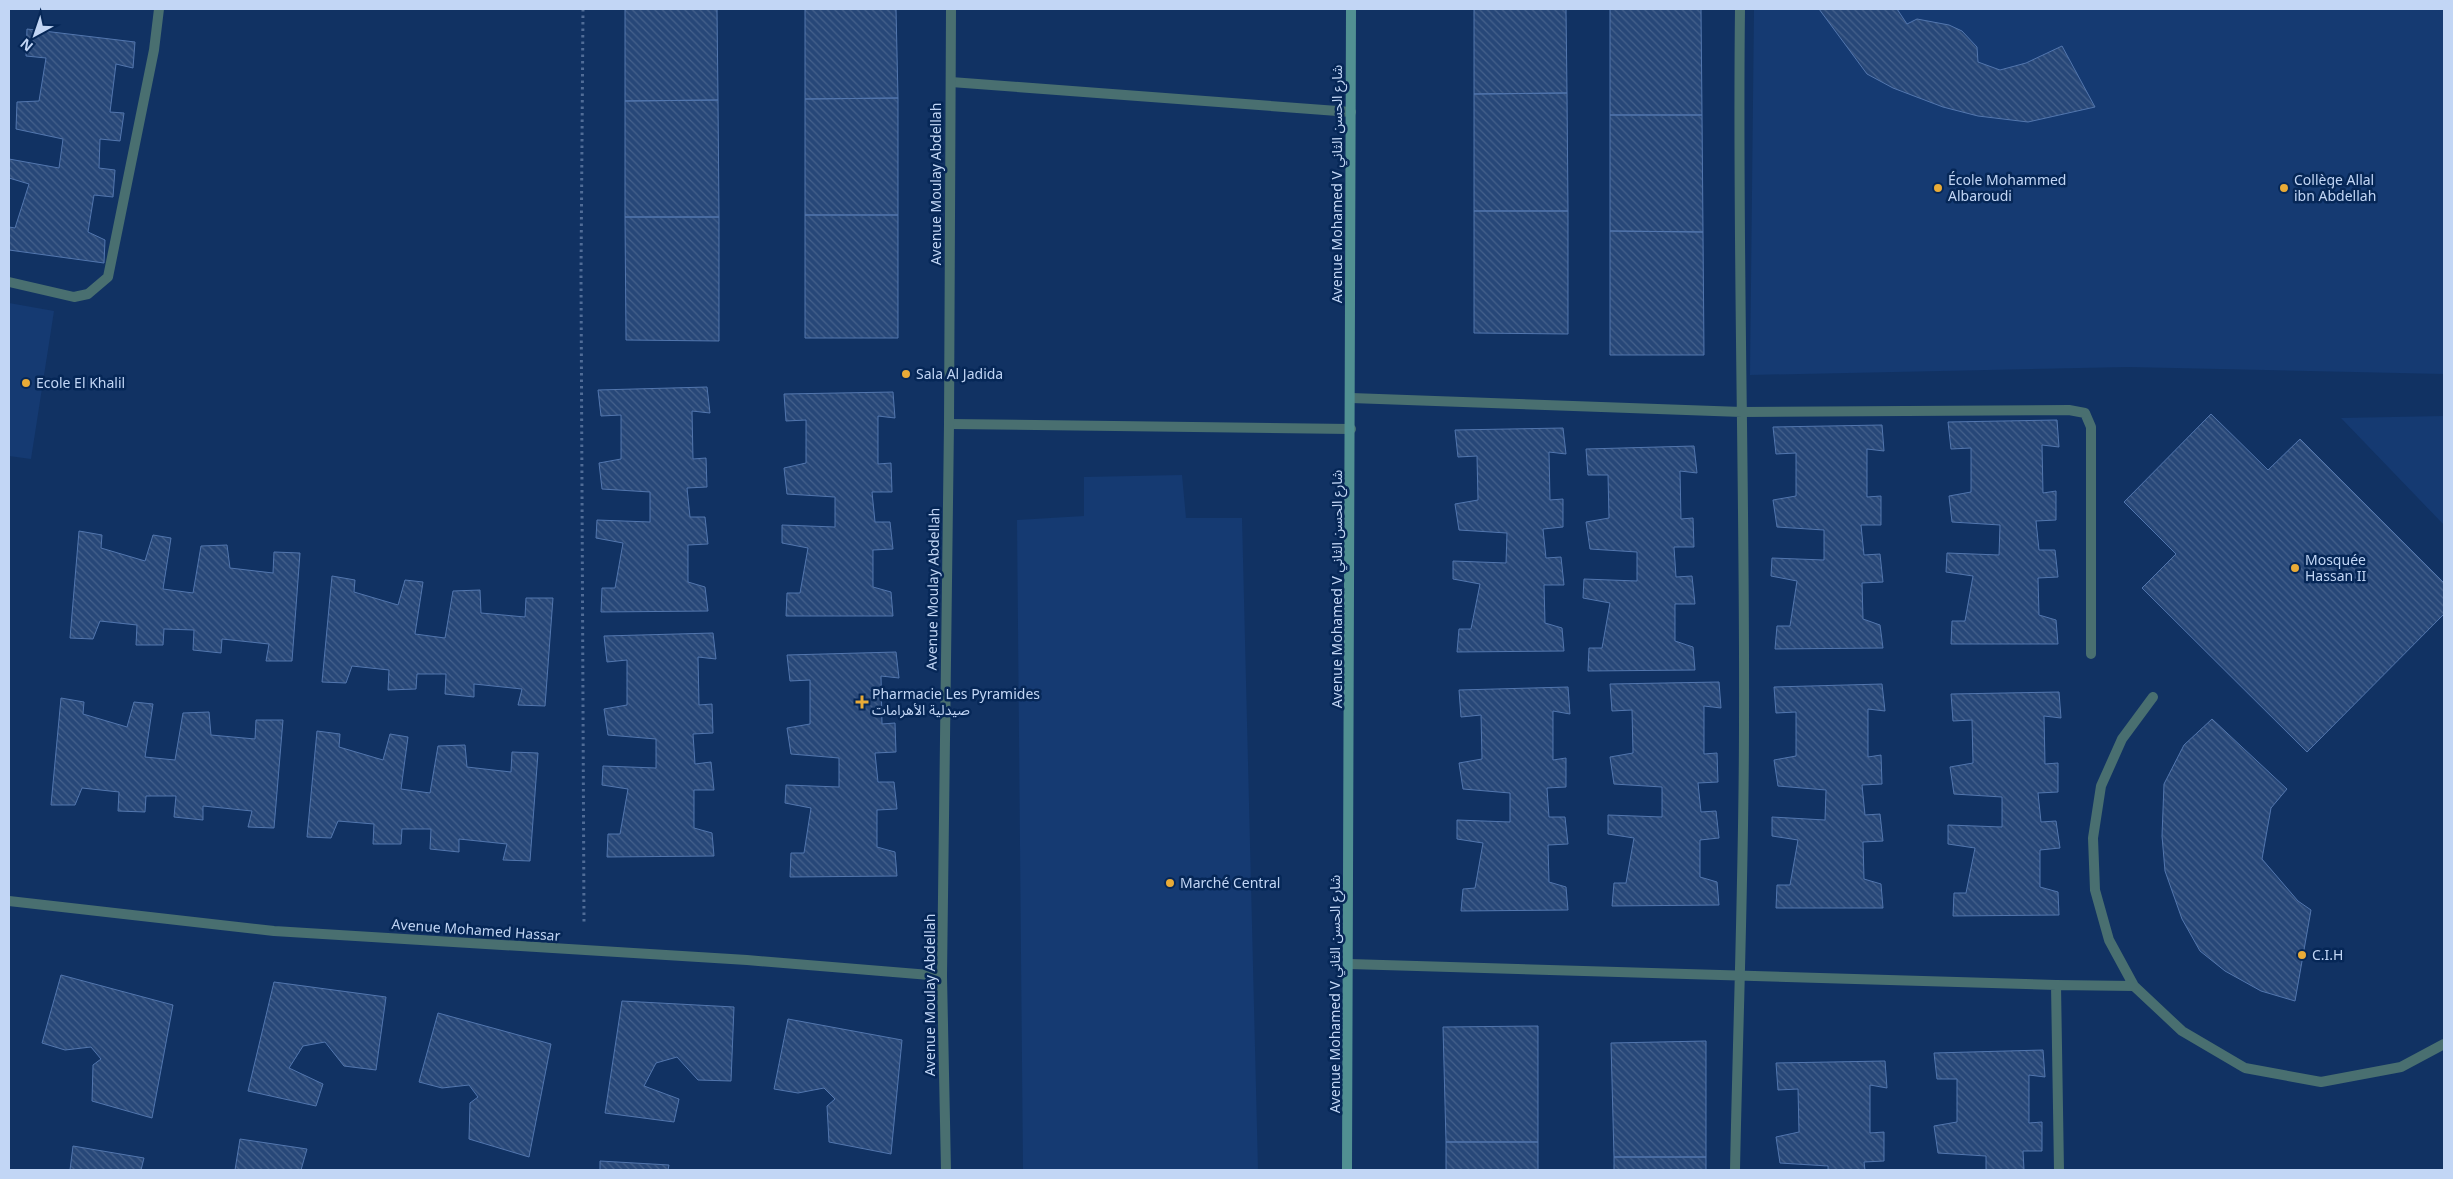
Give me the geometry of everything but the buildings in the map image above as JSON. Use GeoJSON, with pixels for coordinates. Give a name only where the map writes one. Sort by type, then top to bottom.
{"type":"FeatureCollection","features":[{"type":"Feature","properties":{"kind":"street"},"geometry":{"type":"LineString","coordinates":[[9,282],[74,297],[88,294],[108,277],[154,50],[158,9]]}},
{"type":"Feature","properties":{"kind":"street","name":"Avenue Moulay Abdellah"},"geometry":{"type":"LineString","coordinates":[[946,1170],[942,976],[949,424],[951,9]]}},
{"type":"Feature","properties":{"kind":"street","name":"Avenue Mohamed V شارع الحسن الثاني"},"geometry":{"type":"LineString","coordinates":[[1347,1170],[1351,9]]}},
{"type":"Feature","properties":{"kind":"street"},"geometry":{"type":"LineString","coordinates":[[1735,1170],[1739,976],[1744,855],[1742,412],[1739,274],[1740,9]]}},
{"type":"Feature","properties":{"kind":"street"},"geometry":{"type":"LineString","coordinates":[[951,82],[1351,112]]}},
{"type":"Feature","properties":{"kind":"street"},"geometry":{"type":"LineString","coordinates":[[1351,398],[1742,412],[2069,410],[2085,414],[2091,427],[2091,654]]}},
{"type":"Feature","properties":{"kind":"street"},"geometry":{"type":"LineString","coordinates":[[949,424],[1351,429]]}},
{"type":"Feature","properties":{"kind":"street"},"geometry":{"type":"LineString","coordinates":[[2153,697],[2122,739],[2115,754],[2102,786],[2092,838],[2095,890],[2106,932],[2134,986],[2182,1031],[2245,1068],[2321,1082],[2401,1067],[2444,1044]]}},
{"type":"Feature","properties":{"kind":"street","name":"Avenue Mohamed Hassar"},"geometry":{"type":"LineString","coordinates":[[9,901],[274,931],[747,960],[942,976]]}},
{"type":"Feature","properties":{"kind":"street"},"geometry":{"type":"LineString","coordinates":[[1349,964],[2134,986]]}},
{"type":"Feature","properties":{"kind":"street"},"geometry":{"type":"LineString","coordinates":[[2056,985],[2059,1170]]}},
{"type":"Feature","properties":{"kind":"path"},"geometry":{"type":"LineString","coordinates":[[583,9],[581,294],[584,951]]}},
{"type":"Feature","properties":{"kind":"shaded area"},"geometry":{"type":"Polygon","coordinates":[[[1754,9],[2444,9],[2444,374],[2128,367],[1750,375],[1754,9]]]}},
{"type":"Feature","properties":{"kind":"shaded area","name":"Ecole El Khalil"},"geometry":{"type":"Polygon","coordinates":[[[9,303],[54,311],[31,459],[9,456],[9,303]]]}},
{"type":"Feature","properties":{"kind":"shaded area"},"geometry":{"type":"Polygon","coordinates":[[[2444,416],[2444,525],[2341,418],[2444,416]]]}},
{"type":"Feature","properties":{"kind":"shaded area","name":"Marché Central"},"geometry":{"type":"Polygon","coordinates":[[[1182,475],[1186,518],[1242,518],[1258,1170],[1023,1170],[1017,520],[1084,516],[1084,477],[1182,475]]]}},
{"type":"Feature","properties":{"kind":"place","name":"École Mohammed Albaroudi"},"geometry":{"type":"Point","coordinates":[1938,188]}},
{"type":"Feature","properties":{"kind":"place","name":"Collège Allal ibn Abdellah"},"geometry":{"type":"Point","coordinates":[2284,188]}},
{"type":"Feature","properties":{"kind":"place","name":"Sala Al Jadida"},"geometry":{"type":"Point","coordinates":[906,374]}},
{"type":"Feature","properties":{"kind":"place","name":"Ecole El Khalil"},"geometry":{"type":"Point","coordinates":[26,383]}},
{"type":"Feature","properties":{"kind":"place","name":"Mosquée Hassan II"},"geometry":{"type":"Point","coordinates":[2295,568]}},
{"type":"Feature","properties":{"kind":"place","name":"Pharmacie Les Pyramides صيدلية الأهرامات"},"geometry":{"type":"Point","coordinates":[862,702]}},
{"type":"Feature","properties":{"kind":"place","name":"Marché Central"},"geometry":{"type":"Point","coordinates":[1170,883]}},
{"type":"Feature","properties":{"kind":"place","name":"C.I.H"},"geometry":{"type":"Point","coordinates":[2302,955]}}]}
